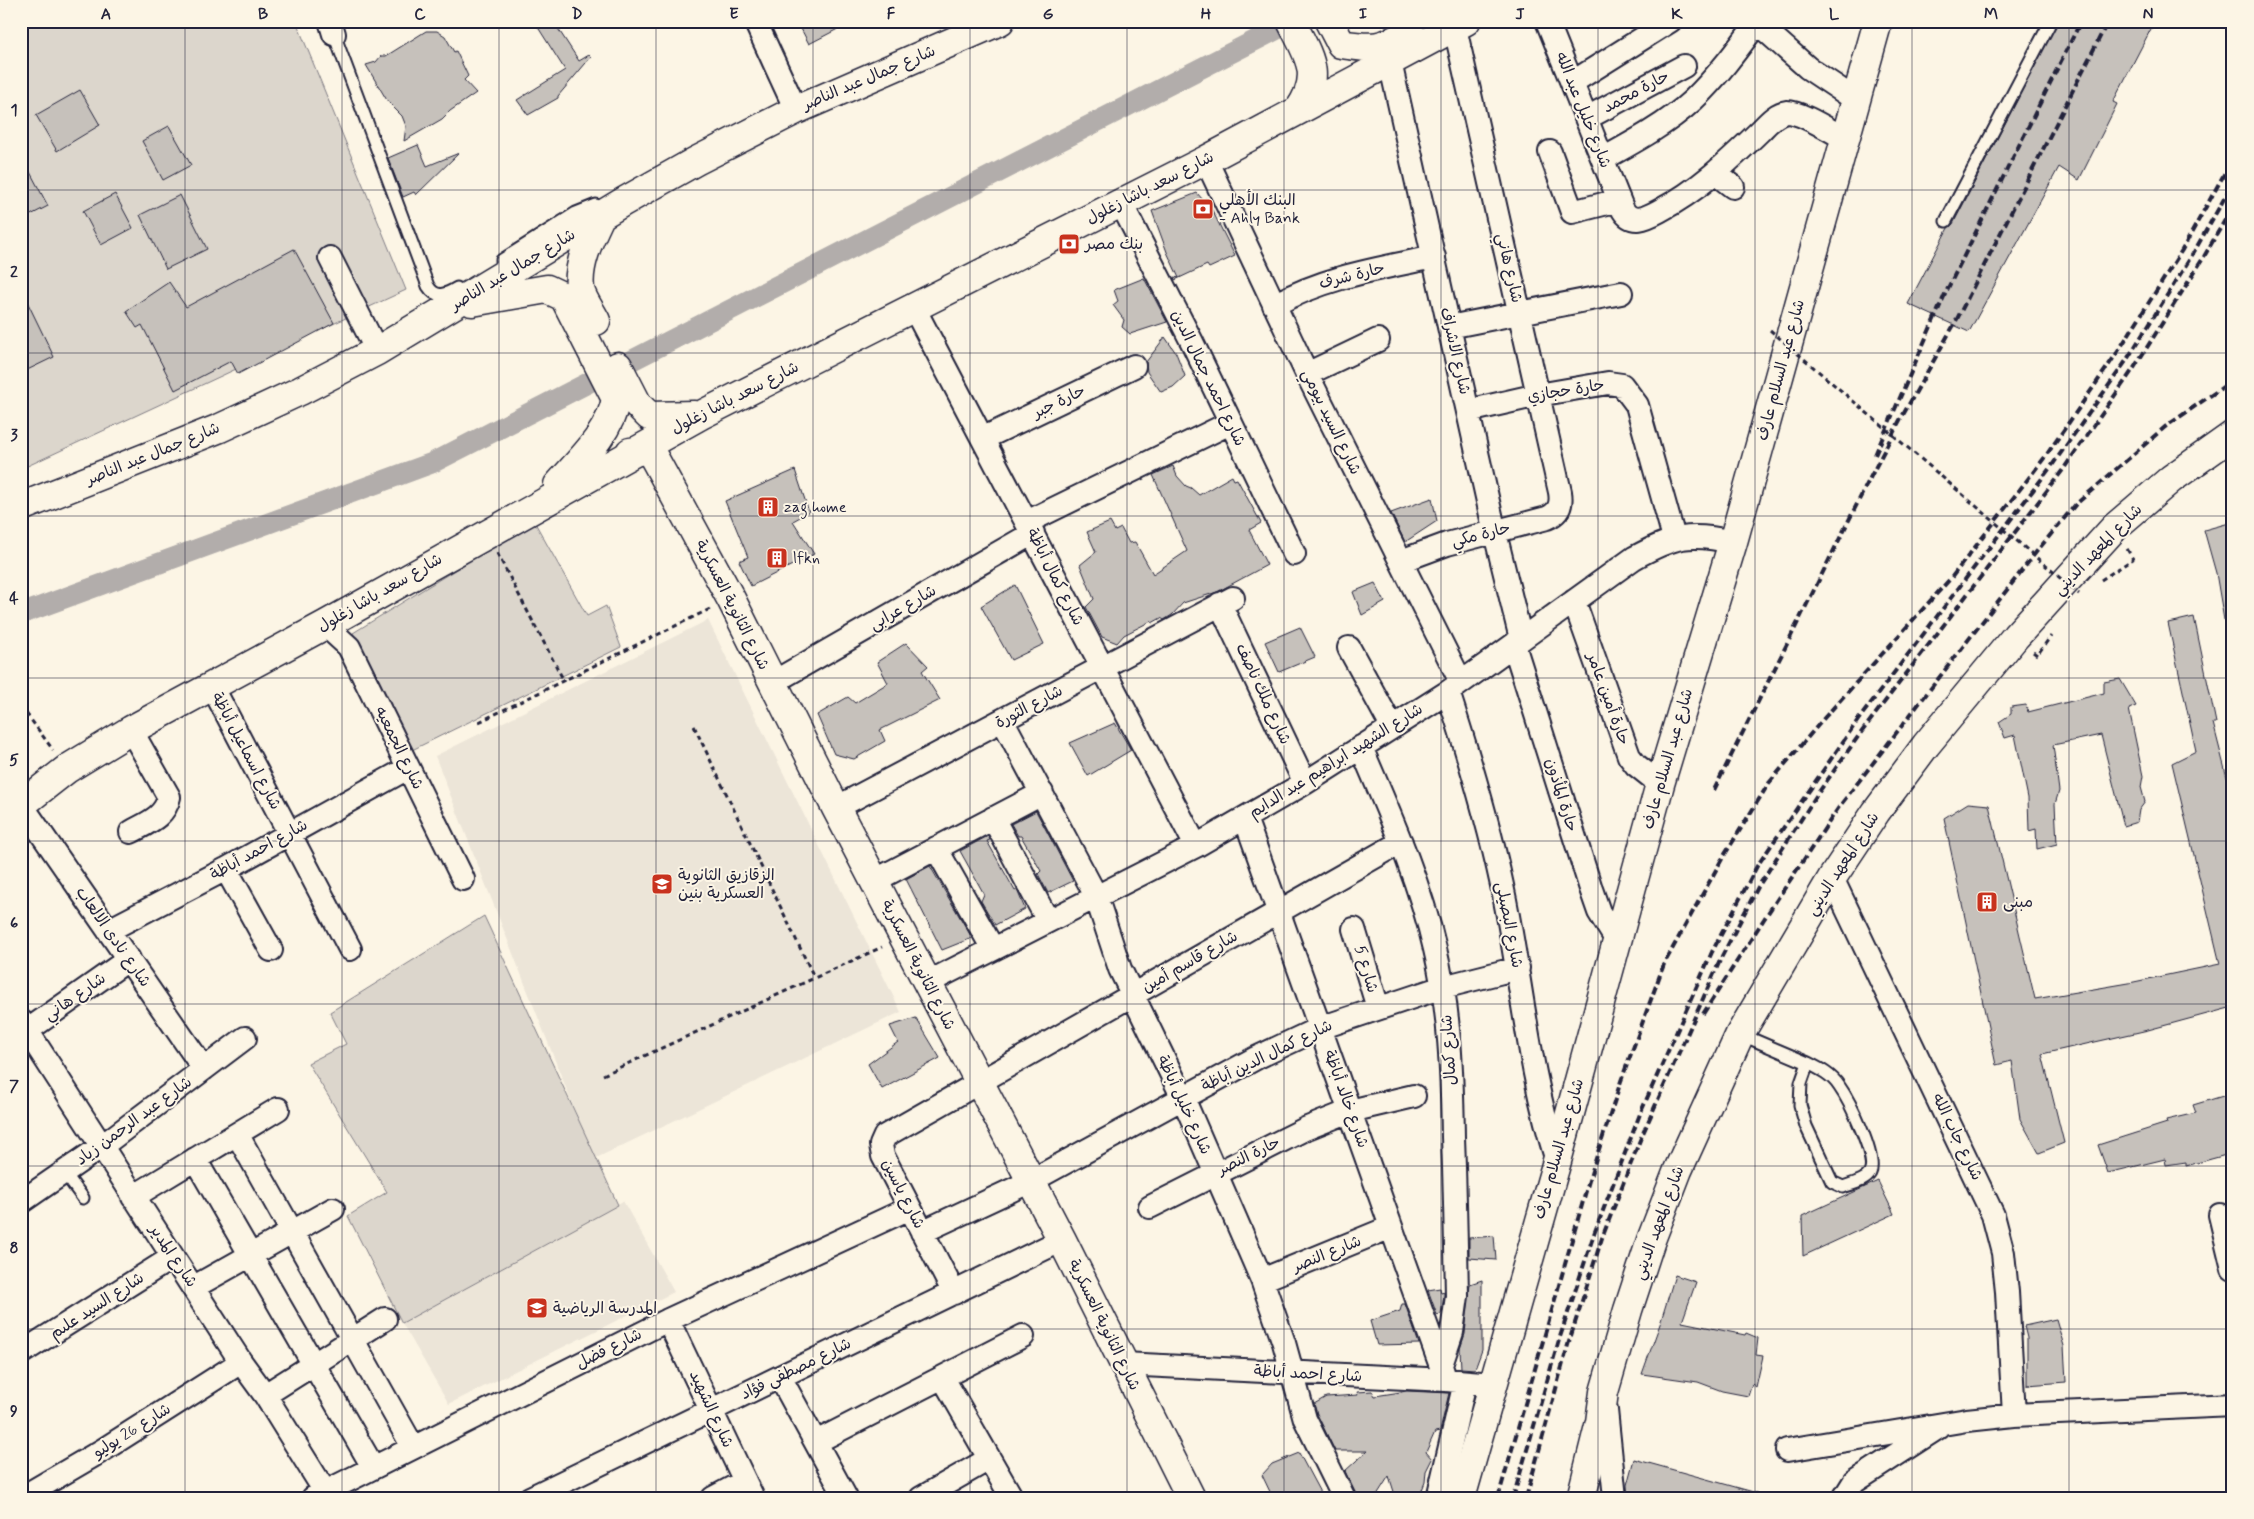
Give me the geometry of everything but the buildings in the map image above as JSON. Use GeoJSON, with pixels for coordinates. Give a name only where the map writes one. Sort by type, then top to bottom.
{"type":"FeatureCollection","features":[{"type":"Feature","properties":{"kind":"main road","name":"شارع جمال عبد الناصر"},"geometry":{"type":"LineString","coordinates":[[21,507],[228,424],[300,391],[377,351],[459,294],[600,217],[696,161],[796,110],[1000,21]]}},
{"type":"Feature","properties":{"kind":"main road"},"geometry":{"type":"LineString","coordinates":[[1291,21],[1312,69]]}},
{"type":"Feature","properties":{"kind":"main road","name":"شارع سعد باشا زغلول"},"geometry":{"type":"LineString","coordinates":[[21,804],[67,769],[131,730],[325,625],[630,452],[700,414],[1206,160],[1299,110],[1395,50],[1428,21]]}},
{"type":"Feature","properties":{"kind":"main road","name":"شارع عبد السلام عارف"},"geometry":{"type":"LineString","coordinates":[[1460,1498],[1557,1161],[1660,784],[1733,542],[1878,21]]}},
{"type":"Feature","properties":{"kind":"main road","name":"شارع سعد باشا زغلول"},"geometry":{"type":"LineString","coordinates":[[1395,50],[1460,25]]}},
{"type":"Feature","properties":{"kind":"main road"},"geometry":{"type":"LineString","coordinates":[[1299,110],[1309,93],[1312,69],[1336,35],[1370,49],[1386,45],[1395,50]]}},
{"type":"Feature","properties":{"kind":"main road"},"geometry":{"type":"LineString","coordinates":[[600,217],[587,244],[572,293],[625,399],[649,416],[700,414]]}},
{"type":"Feature","properties":{"kind":"main road"},"geometry":{"type":"LineString","coordinates":[[459,294],[542,290],[572,293]]}},
{"type":"Feature","properties":{"kind":"main road"},"geometry":{"type":"LineString","coordinates":[[546,500],[590,448],[625,399]]}},
{"type":"Feature","properties":{"kind":"main road","name":"شارع المعهد الديني"},"geometry":{"type":"LineString","coordinates":[[1581,1498],[1600,1422],[1604,1392],[1651,1240],[1686,1153],[1740,1034],[1832,878],[1876,812],[1926,745],[1971,689],[2056,593],[2116,527],[2171,479],[2233,435]]}},
{"type":"Feature","properties":{"kind":"main road","name":"شارع الثانوية العسكرية"},"geometry":{"type":"LineString","coordinates":[[630,452],[645,450],[652,454],[731,599],[903,938],[1062,1240],[1191,1498]]}},
{"type":"Feature","properties":{"kind":"main road","name":"شارع المعهد الديني"},"geometry":{"type":"LineString","coordinates":[[1567,1498],[1589,1420],[1604,1392]]}},
{"type":"Feature","properties":{"kind":"street"},"geometry":{"type":"LineString","coordinates":[[755,21],[796,110]]}},
{"type":"Feature","properties":{"kind":"street","name":"شارع خليل عبد الله"},"geometry":{"type":"LineString","coordinates":[[1547,21],[1626,215],[1639,219],[1674,203],[1696,190],[1774,117],[1786,112],[1795,113],[1846,139]]}},
{"type":"Feature","properties":{"kind":"street"},"geometry":{"type":"LineString","coordinates":[[1573,82],[1670,21]]}},
{"type":"Feature","properties":{"kind":"street"},"geometry":{"type":"LineString","coordinates":[[1603,159],[1638,139],[1691,102],[1710,82],[1756,22],[1808,68],[1856,100]]}},
{"type":"Feature","properties":{"kind":"street","name":"شارع هاني"},"geometry":{"type":"LineString","coordinates":[[1460,25],[1520,313],[1560,492],[1559,508]]}},
{"type":"Feature","properties":{"kind":"street","name":"شارع الاشراف"},"geometry":{"type":"LineString","coordinates":[[1395,50],[1434,257],[1495,532],[1517,642]]}},
{"type":"Feature","properties":{"kind":"street","name":"حارة محمد"},"geometry":{"type":"LineString","coordinates":[[1587,118],[1684,66]]}},
{"type":"Feature","properties":{"kind":"street"},"geometry":{"type":"LineString","coordinates":[[1550,152],[1574,221],[1619,200]]}},
{"type":"Feature","properties":{"kind":"street","name":"شارع السيد بيومي"},"geometry":{"type":"LineString","coordinates":[[1206,160],[1307,374],[1401,561],[1455,687]]}},
{"type":"Feature","properties":{"kind":"street"},"geometry":{"type":"LineString","coordinates":[[1715,173],[1733,187]]}},
{"type":"Feature","properties":{"kind":"street","name":"شارع احمد جمال الدين"},"geometry":{"type":"LineString","coordinates":[[1121,203],[1192,342],[1294,554]]}},
{"type":"Feature","properties":{"kind":"street","name":"حارة شرف"},"geometry":{"type":"LineString","coordinates":[[1274,305],[1296,292],[1343,276],[1434,257]]}},
{"type":"Feature","properties":{"kind":"street"},"geometry":{"type":"LineString","coordinates":[[330,258],[377,351]]}},
{"type":"Feature","properties":{"kind":"street"},"geometry":{"type":"LineString","coordinates":[[1450,327],[1621,293]]}},
{"type":"Feature","properties":{"kind":"street","name":"شارع كمال أباظة"},"geometry":{"type":"LineString","coordinates":[[914,308],[984,438],[1196,846]]}},
{"type":"Feature","properties":{"kind":"street"},"geometry":{"type":"LineString","coordinates":[[1307,374],[1378,340]]}},
{"type":"Feature","properties":{"kind":"street","name":"حارة جبر"},"geometry":{"type":"LineString","coordinates":[[984,438],[1134,366]]}},
{"type":"Feature","properties":{"kind":"street","name":"حارة حجازي"},"geometry":{"type":"LineString","coordinates":[[1468,411],[1538,395],[1608,383],[1622,385],[1630,393],[1637,405],[1674,538]]}},
{"type":"Feature","properties":{"kind":"street","name":"شارع عرابى"},"geometry":{"type":"LineString","coordinates":[[772,683],[1030,528],[1230,424]]}},
{"type":"Feature","properties":{"kind":"street","name":"حارة مكي"},"geometry":{"type":"LineString","coordinates":[[1401,561],[1438,547],[1547,518],[1556,513],[1559,508]]}},
{"type":"Feature","properties":{"kind":"street","name":"شارع الشهيد ابراهيم عبد الدايم"},"geometry":{"type":"LineString","coordinates":[[927,982],[1196,846],[1305,783],[1455,687],[1634,558],[1674,538],[1704,537],[1733,542]]}},
{"type":"Feature","properties":{"kind":"street","name":"شارع الثورة"},"geometry":{"type":"LineString","coordinates":[[836,808],[1227,601]]}},
{"type":"Feature","properties":{"kind":"street","name":"شارع ملك ناصف"},"geometry":{"type":"LineString","coordinates":[[1227,601],[1305,783]]}},
{"type":"Feature","properties":{"kind":"street","name":"حارة أمين عامر"},"geometry":{"type":"LineString","coordinates":[[1574,601],[1629,756],[1636,765],[1660,784]]}},
{"type":"Feature","properties":{"kind":"street","name":"شارع الجمعيه"},"geometry":{"type":"LineString","coordinates":[[325,625],[342,638],[349,647],[463,879]]}},
{"type":"Feature","properties":{"kind":"street","name":"حارة المأذون"},"geometry":{"type":"LineString","coordinates":[[1517,642],[1591,889],[1599,912],[1617,941]]}},
{"type":"Feature","properties":{"kind":"street"},"geometry":{"type":"LineString","coordinates":[[1349,648],[1392,727]]}},
{"type":"Feature","properties":{"kind":"street","name":"شارع اسماعيل أباظة"},"geometry":{"type":"LineString","coordinates":[[212,686],[350,949]]}},
{"type":"Feature","properties":{"kind":"street","name":"شارع البصيلى"},"geometry":{"type":"LineString","coordinates":[[1455,687],[1505,898],[1544,1115],[1557,1161]]}},
{"type":"Feature","properties":{"kind":"street","name":"شارع خليل أباظة"},"geometry":{"type":"LineString","coordinates":[[1003,720],[1096,896],[1120,969],[1183,1098],[1262,1280],[1284,1343],[1305,1419],[1344,1498]]}},
{"type":"Feature","properties":{"kind":"street"},"geometry":{"type":"LineString","coordinates":[[131,730],[169,797],[161,815],[131,832]]}},
{"type":"Feature","properties":{"kind":"street","name":"شارع كمال"},"geometry":{"type":"LineString","coordinates":[[1361,747],[1401,842],[1426,912],[1443,987],[1452,1071],[1457,1296],[1452,1332],[1451,1376]]}},
{"type":"Feature","properties":{"kind":"street","name":"شارع احمد أباظة"},"geometry":{"type":"LineString","coordinates":[[109,930],[226,869],[408,768]]}},
{"type":"Feature","properties":{"kind":"street"},"geometry":{"type":"LineString","coordinates":[[874,881],[1042,793]]}},
{"type":"Feature","properties":{"kind":"street","name":"شارع نادى الالعاب"},"geometry":{"type":"LineString","coordinates":[[21,804],[204,1069]]}},
{"type":"Feature","properties":{"kind":"street"},"geometry":{"type":"LineString","coordinates":[[994,818],[1048,921]]}},
{"type":"Feature","properties":{"kind":"street","name":"شارع خالد أباظة"},"geometry":{"type":"LineString","coordinates":[[1245,818],[1391,1227],[1451,1376]]}},
{"type":"Feature","properties":{"kind":"street","name":"شارع قاسم أمين"},"geometry":{"type":"LineString","coordinates":[[979,1082],[1401,842]]}},
{"type":"Feature","properties":{"kind":"street"},"geometry":{"type":"LineString","coordinates":[[936,848],[993,949]]}},
{"type":"Feature","properties":{"kind":"street"},"geometry":{"type":"LineString","coordinates":[[226,869],[271,950]]}},
{"type":"Feature","properties":{"kind":"street","name":"شارع جاب الله"},"geometry":{"type":"LineString","coordinates":[[1832,878],[1993,1215],[2003,1252],[2008,1292],[2014,1415]]}},
{"type":"Feature","properties":{"kind":"street","name":"شارع 5"},"geometry":{"type":"LineString","coordinates":[[1354,930],[1378,1008]]}},
{"type":"Feature","properties":{"kind":"street","name":"شارع هاني"},"geometry":{"type":"LineString","coordinates":[[23,1029],[129,959]]}},
{"type":"Feature","properties":{"kind":"street","name":"شارع كمال الدين أباظة"},"geometry":{"type":"LineString","coordinates":[[922,1232],[1030,1181],[1256,1058],[1320,1028],[1443,987],[1518,968]]}},
{"type":"Feature","properties":{"kind":"street","name":"شارع المدير"},"geometry":{"type":"LineString","coordinates":[[23,1029],[102,1146],[133,1197],[194,1287],[241,1362],[265,1395],[322,1495]]}},
{"type":"Feature","properties":{"kind":"street","name":"شارع عبد الرحمن زياد"},"geometry":{"type":"LineString","coordinates":[[22,1201],[102,1146],[245,1038]]}},
{"type":"Feature","properties":{"kind":"street","name":"شارع ياسين"},"geometry":{"type":"LineString","coordinates":[[954,1293],[883,1156],[881,1145],[885,1136],[979,1082]]}},
{"type":"Feature","properties":{"kind":"street","name":"حارة النصر"},"geometry":{"type":"LineString","coordinates":[[1150,1207],[1305,1129],[1350,1111],[1414,1096]]}},
{"type":"Feature","properties":{"kind":"street"},"geometry":{"type":"LineString","coordinates":[[133,1197],[278,1109]]}},
{"type":"Feature","properties":{"kind":"street"},"geometry":{"type":"LineString","coordinates":[[237,1134],[413,1446]]}},
{"type":"Feature","properties":{"kind":"street"},"geometry":{"type":"LineString","coordinates":[[195,1159],[373,1467]]}},
{"type":"Feature","properties":{"kind":"street","name":"شارع فضل"},"geometry":{"type":"LineString","coordinates":[[322,1495],[413,1446],[668,1320],[910,1208]]}},
{"type":"Feature","properties":{"kind":"street"},"geometry":{"type":"LineString","coordinates":[[194,1287],[333,1209]]}},
{"type":"Feature","properties":{"kind":"street"},"geometry":{"type":"LineString","coordinates":[[2220,1214],[2233,1270]]}},
{"type":"Feature","properties":{"kind":"street","name":"شارع النصر"},"geometry":{"type":"LineString","coordinates":[[1262,1280],[1391,1227]]}},
{"type":"Feature","properties":{"kind":"street","name":"شارع مصطفى فؤاد"},"geometry":{"type":"LineString","coordinates":[[530,1498],[1062,1240]]}},
{"type":"Feature","properties":{"kind":"street","name":"شارع السيد علىم"},"geometry":{"type":"LineString","coordinates":[[21,1353],[173,1258]]}},
{"type":"Feature","properties":{"kind":"street"},"geometry":{"type":"LineString","coordinates":[[265,1395],[386,1319]]}},
{"type":"Feature","properties":{"kind":"street","name":"شارع الشهيد"},"geometry":{"type":"LineString","coordinates":[[668,1320],[749,1490]]}},
{"type":"Feature","properties":{"kind":"street"},"geometry":{"type":"LineString","coordinates":[[816,1442],[1023,1336]]}},
{"type":"Feature","properties":{"kind":"street","name":"شارع 26 يوليو"},"geometry":{"type":"LineString","coordinates":[[21,1498],[103,1450],[241,1362]]}},
{"type":"Feature","properties":{"kind":"street","name":"شارع احمد أباظة"},"geometry":{"type":"LineString","coordinates":[[1123,1364],[1292,1373],[1451,1376],[1493,1384]]}},
{"type":"Feature","properties":{"kind":"street"},"geometry":{"type":"LineString","coordinates":[[1438,1498],[1451,1376]]}},
{"type":"Feature","properties":{"kind":"street"},"geometry":{"type":"LineString","coordinates":[[780,1377],[846,1498]]}},
{"type":"Feature","properties":{"kind":"street"},"geometry":{"type":"LineString","coordinates":[[943,1378],[1012,1498]]}},
{"type":"Feature","properties":{"kind":"street"},"geometry":{"type":"LineString","coordinates":[[1604,1392],[1615,1492]]}},
{"type":"Feature","properties":{"kind":"street"},"geometry":{"type":"LineString","coordinates":[[1787,1450],[1947,1422],[2014,1415],[2233,1405]]}},
{"type":"Feature","properties":{"kind":"street"},"geometry":{"type":"LineString","coordinates":[[1844,1498],[1854,1482],[1947,1422]]}},
{"type":"Feature","properties":{"kind":"street"},"geometry":{"type":"LineString","coordinates":[[921,1498],[989,1459]]}},
{"type":"Feature","properties":{"kind":"street"},"geometry":{"type":"LineString","coordinates":[[713,1498],[749,1490]]}},
{"type":"Feature","properties":{"kind":"lane"},"geometry":{"type":"LineString","coordinates":[[1946,221],[2051,21]]}},
{"type":"Feature","properties":{"kind":"lane"},"geometry":{"type":"LineString","coordinates":[[332,28],[428,286],[432,292],[439,295],[459,294]]}},
{"type":"Feature","properties":{"kind":"lane"},"geometry":{"type":"LineString","coordinates":[[496,264],[576,213],[607,203],[623,202]]}},
{"type":"Feature","properties":{"kind":"lane"},"geometry":{"type":"LineString","coordinates":[[1740,1034],[1808,1063],[1825,1072],[1839,1085],[1871,1154],[1871,1171],[1867,1177],[1843,1188],[1838,1186],[1829,1176],[1806,1126],[1800,1105],[1801,1083],[1808,1063]]}},
{"type":"Feature","properties":{"kind":"lane"},"geometry":{"type":"LineString","coordinates":[[64,1172],[83,1198]]}},
{"type":"Feature","properties":{"kind":"path"},"geometry":{"type":"LineString","coordinates":[[1770,330],[2079,594]]}},
{"type":"Feature","properties":{"kind":"path"},"geometry":{"type":"LineString","coordinates":[[487,533],[564,681]]}},
{"type":"Feature","properties":{"kind":"path"},"geometry":{"type":"LineString","coordinates":[[479,722],[731,599]]}},
{"type":"Feature","properties":{"kind":"path"},"geometry":{"type":"LineString","coordinates":[[21,706],[67,769]]}},
{"type":"Feature","properties":{"kind":"path"},"geometry":{"type":"LineString","coordinates":[[694,726],[814,977]]}},
{"type":"Feature","properties":{"kind":"path"},"geometry":{"type":"LineString","coordinates":[[603,1075],[903,938]]}},
{"type":"Feature","properties":{"kind":"shaded area"},"geometry":{"type":"Polygon","coordinates":[[[21,21],[296,21],[406,290],[21,469],[21,21]]]}},
{"type":"Feature","properties":{"kind":"shaded area"},"geometry":{"type":"Polygon","coordinates":[[[534,521],[587,616],[606,606],[621,647],[412,750],[353,633],[534,521]]]}},
{"type":"Feature","properties":{"kind":"shaded area","name":"الزقازيق الثانوية العسكرية بنين"},"geometry":{"type":"Polygon","coordinates":[[[708,620],[901,1012],[594,1159],[435,756],[708,620]]]}},
{"type":"Feature","properties":{"kind":"shaded area"},"geometry":{"type":"Polygon","coordinates":[[[484,916],[618,1205],[402,1323],[348,1216],[387,1192],[308,1063],[346,1044],[330,1012],[484,916]]]}},
{"type":"Feature","properties":{"kind":"shaded area","name":"المدرسة الرياضية"},"geometry":{"type":"Polygon","coordinates":[[[623,1201],[674,1292],[449,1404],[402,1323],[623,1201]]]}},
{"type":"Feature","properties":{"kind":"waterway"},"geometry":{"type":"LineString","coordinates":[[21,614],[432,463],[1293,21]]}},
{"type":"Feature","properties":{"kind":"railway"},"geometry":{"type":"LineString","coordinates":[[1875,455],[1946,292],[2081,21]]}},
{"type":"Feature","properties":{"kind":"railway"},"geometry":{"type":"LineString","coordinates":[[1714,790],[1871,476],[1900,420],[1955,323],[2108,21]]}},
{"type":"Feature","properties":{"kind":"railway"},"geometry":{"type":"LineString","coordinates":[[1498,1498],[1590,1177],[1621,1081],[1664,964],[1722,859],[1769,783],[1825,717],[1951,578],[2045,457],[2117,353],[2182,250],[2233,158]]}},
{"type":"Feature","properties":{"kind":"railway"},"geometry":{"type":"LineString","coordinates":[[1513,1498],[1559,1340],[1594,1234],[1640,1114],[1712,952],[1757,866],[1858,720],[2053,464],[2126,361],[2191,257],[2233,183]]}},
{"type":"Feature","properties":{"kind":"railway"},"geometry":{"type":"LineString","coordinates":[[1526,1498],[1568,1345],[1602,1238],[1640,1140],[1722,956],[1758,887],[1816,796],[1860,734],[2062,471],[2134,368],[2202,260],[2233,206]]}},
{"type":"Feature","properties":{"kind":"railway"},"geometry":{"type":"LineString","coordinates":[[1703,1014],[1839,807],[2037,551],[2076,504],[2165,427],[2233,380]]}},
{"type":"Feature","properties":{"kind":"place","name":"البنك الأهلي - Ahly Bank"},"geometry":{"type":"Point","coordinates":[1203,209]}},
{"type":"Feature","properties":{"kind":"place","name":"بنك مصر"},"geometry":{"type":"Point","coordinates":[1069,244]}},
{"type":"Feature","properties":{"kind":"place","name":"zag home"},"geometry":{"type":"Point","coordinates":[768,507]}},
{"type":"Feature","properties":{"kind":"place","name":"lfkn"},"geometry":{"type":"Point","coordinates":[777,558]}},
{"type":"Feature","properties":{"kind":"place","name":"الزقازيق الثانوية العسكرية بنين"},"geometry":{"type":"Point","coordinates":[662,884]}},
{"type":"Feature","properties":{"kind":"place","name":"مبنى"},"geometry":{"type":"Point","coordinates":[1987,902]}},
{"type":"Feature","properties":{"kind":"place","name":"المدرسة الرياضية"},"geometry":{"type":"Point","coordinates":[537,1308]}}]}
